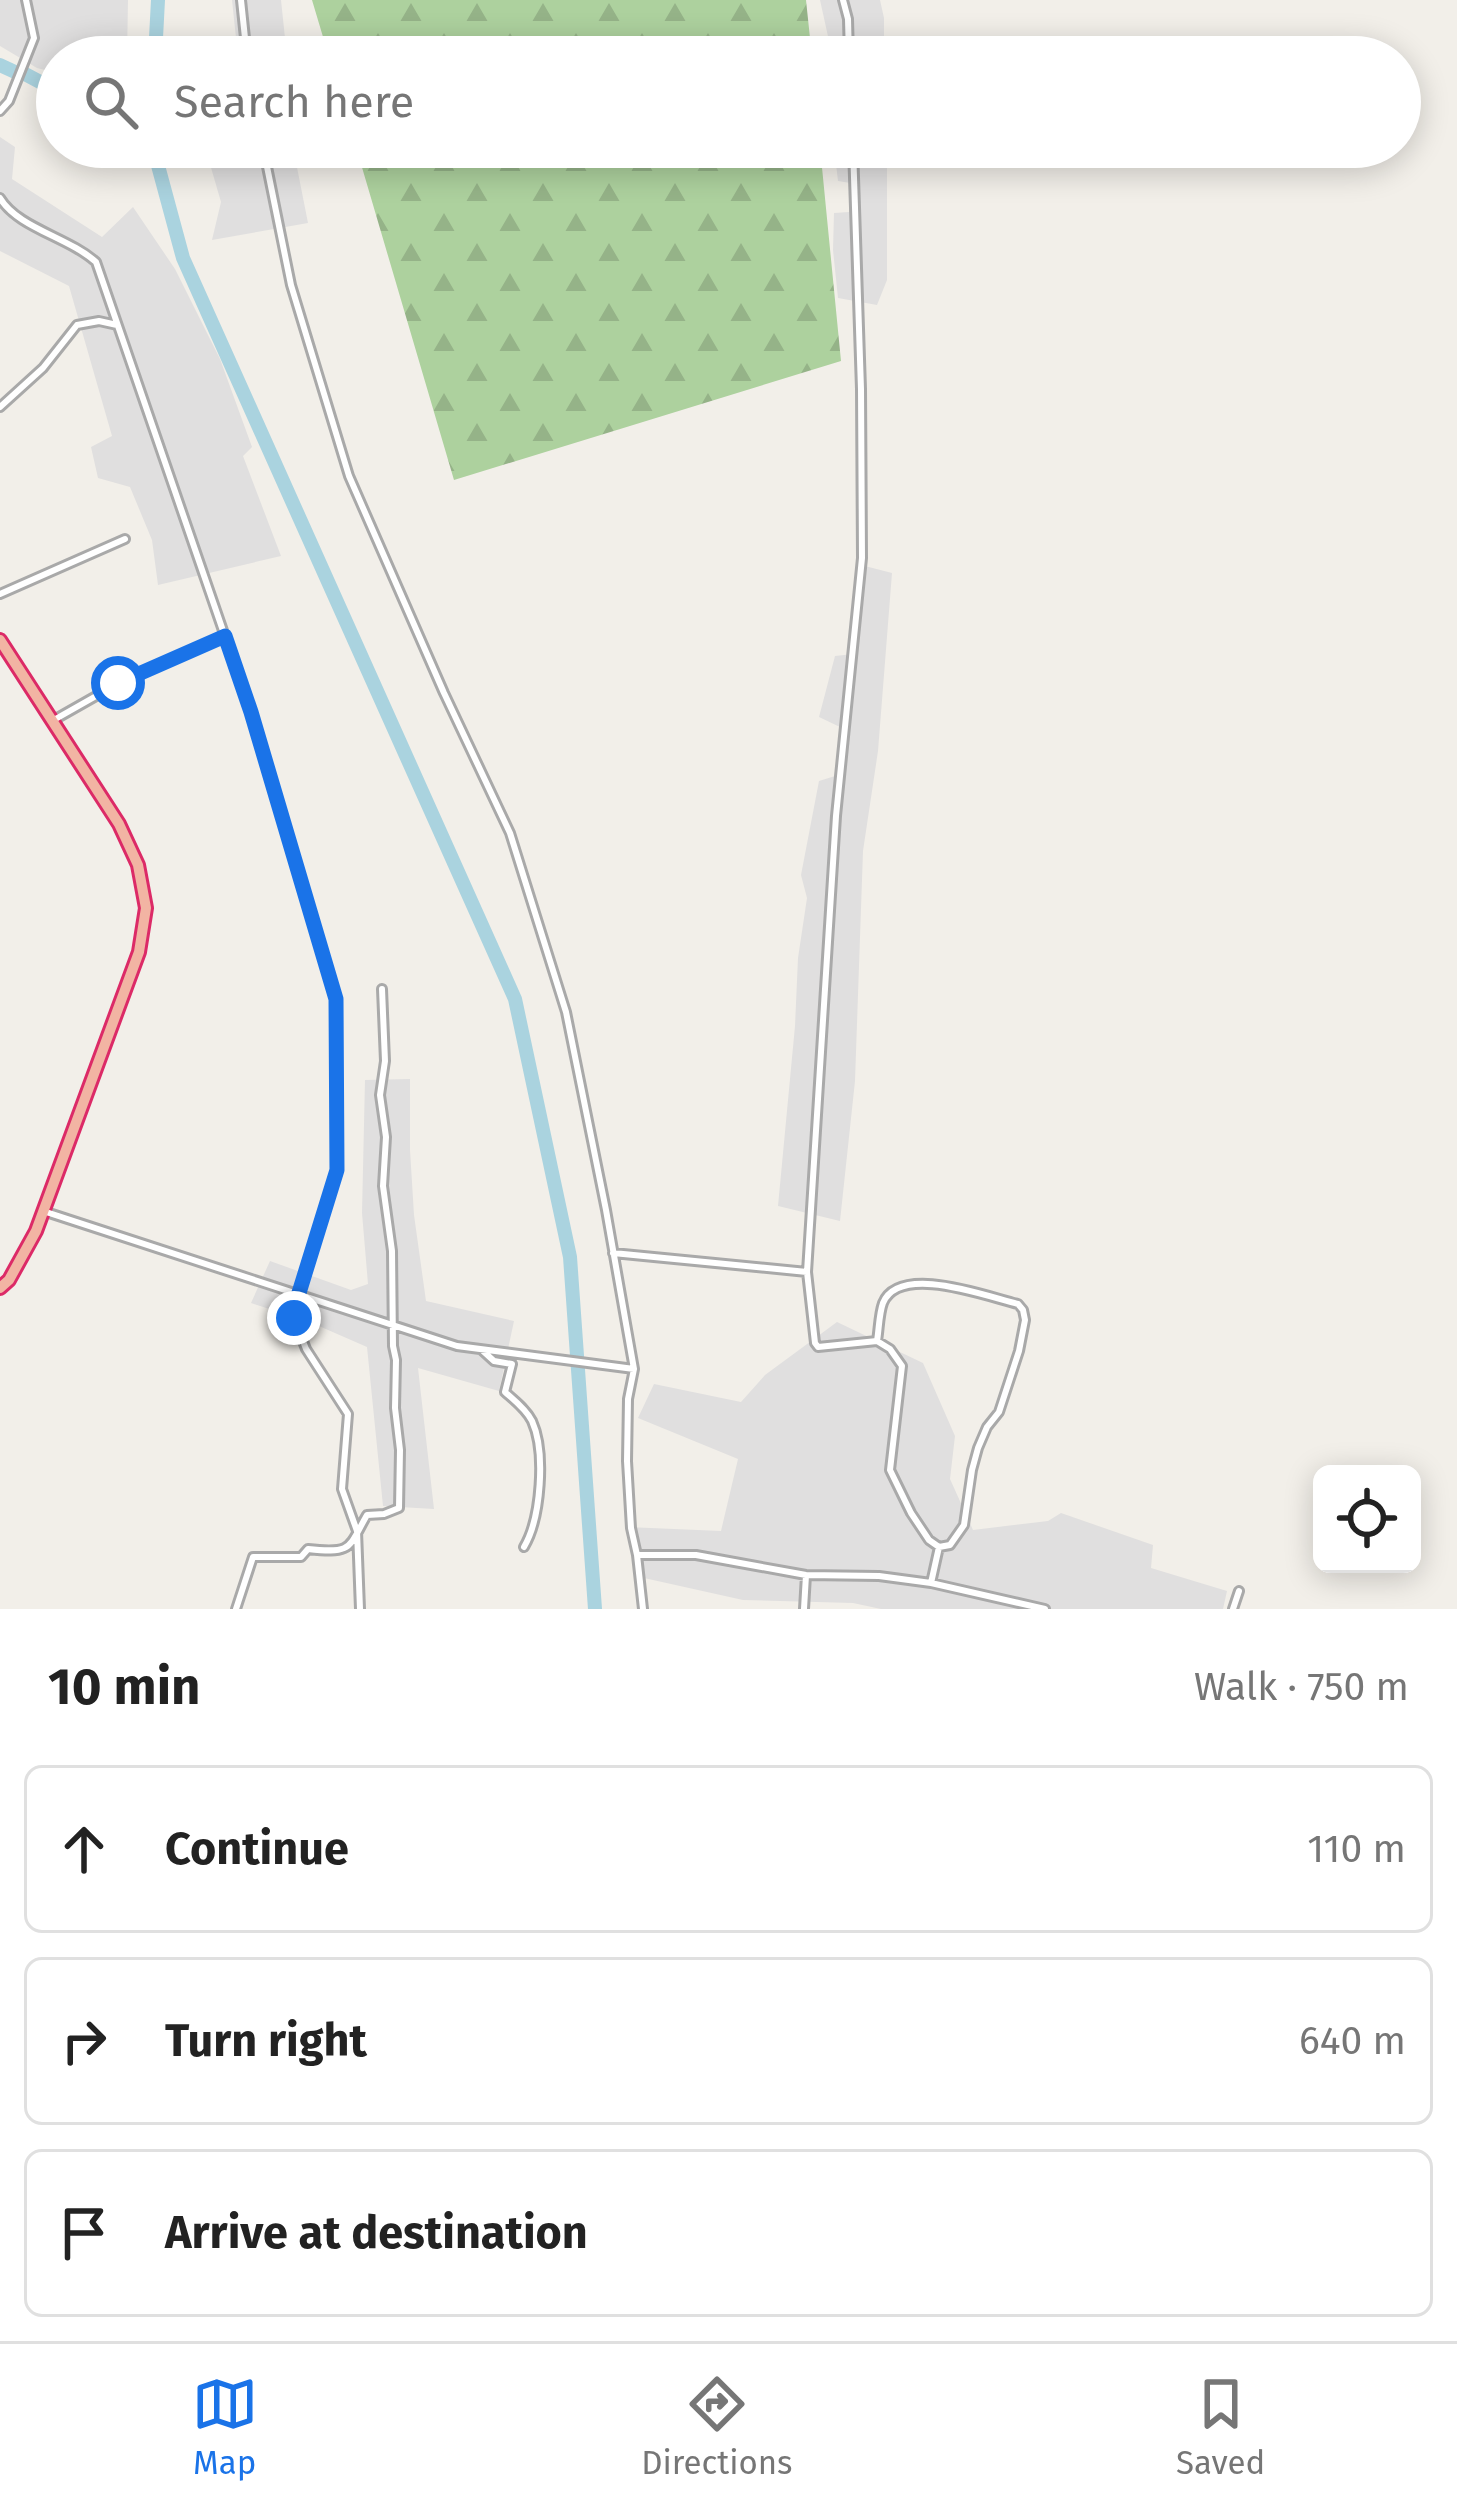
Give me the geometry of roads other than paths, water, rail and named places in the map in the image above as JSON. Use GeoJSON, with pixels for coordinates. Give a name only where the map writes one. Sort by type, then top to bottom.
{"type":"FeatureCollection","features":[{"type":"Feature","properties":{"kind":"highway"},"geometry":{"type":"LineString","coordinates":[[0,640],[119,824],[138,865],[146,908],[139,952],[43,1211],[9,1280],[0,1288]]}},
{"type":"Feature","properties":{"kind":"street"},"geometry":{"type":"LineString","coordinates":[[0,111],[34,38],[26,0]]}},
{"type":"Feature","properties":{"kind":"street"},"geometry":{"type":"LineString","coordinates":[[241,0],[245,36]]}},
{"type":"Feature","properties":{"kind":"street"},"geometry":{"type":"LineString","coordinates":[[843,0],[848,36]]}},
{"type":"Feature","properties":{"kind":"street"},"geometry":{"type":"LineString","coordinates":[[267,168],[291,285],[349,476],[510,833],[566,1012],[613,1253],[630,1368],[627,1461],[643,1609]]}},
{"type":"Feature","properties":{"kind":"street"},"geometry":{"type":"LineString","coordinates":[[854,168],[862,558],[836,816],[807,1272],[818,1347],[877,1342],[890,1349],[902,1366],[890,1470],[929,1540],[939,1547],[950,1545],[964,1525],[971,1470],[1004,1398],[1022,1337],[1023,1310],[1018,1304],[953,1286],[916,1284],[898,1288],[884,1300],[877,1342]]}},
{"type":"Feature","properties":{"kind":"street"},"geometry":{"type":"LineString","coordinates":[[0,198],[8,212],[80,248],[95,262],[251,712],[336,999],[337,1170],[294,1318],[348,1414],[342,1489],[357,1533],[360,1609]]}},
{"type":"Feature","properties":{"kind":"street"},"geometry":{"type":"LineString","coordinates":[[0,407],[43,368],[77,325],[99,321],[117,325]]}},
{"type":"Feature","properties":{"kind":"street"},"geometry":{"type":"LineString","coordinates":[[0,593],[125,539]]}},
{"type":"Feature","properties":{"kind":"street"},"geometry":{"type":"LineString","coordinates":[[52,721],[118,683],[225,636]]}},
{"type":"Feature","properties":{"kind":"street"},"geometry":{"type":"LineString","coordinates":[[236,1609],[253,1557],[301,1557],[308,1549],[346,1549],[368,1515],[399,1508],[392,1251],[383,1186],[386,1137],[380,1096],[385,1060],[382,988]]}},
{"type":"Feature","properties":{"kind":"street"},"geometry":{"type":"LineString","coordinates":[[43,1211],[457,1346],[630,1368]]}},
{"type":"Feature","properties":{"kind":"street"},"geometry":{"type":"LineString","coordinates":[[613,1253],[807,1272]]}},
{"type":"Feature","properties":{"kind":"street"},"geometry":{"type":"LineString","coordinates":[[483,1351],[494,1361],[512,1364],[505,1391],[526,1412],[537,1440],[539,1502],[524,1547]]}},
{"type":"Feature","properties":{"kind":"street"},"geometry":{"type":"LineString","coordinates":[[931,1583],[939,1547]]}},
{"type":"Feature","properties":{"kind":"street"},"geometry":{"type":"LineString","coordinates":[[638,1555],[696,1555],[806,1575],[860,1574],[931,1583],[1045,1609]]}},
{"type":"Feature","properties":{"kind":"street"},"geometry":{"type":"LineString","coordinates":[[805,1609],[806,1575]]}},
{"type":"Feature","properties":{"kind":"street"},"geometry":{"type":"LineString","coordinates":[[1232,1609],[1239,1591]]}},
{"type":"Feature","properties":{"kind":"waterway"},"geometry":{"type":"LineString","coordinates":[[156,36],[158,0]]}},
{"type":"Feature","properties":{"kind":"waterway"},"geometry":{"type":"LineString","coordinates":[[0,65],[15,72]]}},
{"type":"Feature","properties":{"kind":"waterway"},"geometry":{"type":"LineString","coordinates":[[25,74],[36,80]]}},
{"type":"Feature","properties":{"kind":"waterway"},"geometry":{"type":"LineString","coordinates":[[159,168],[183,258],[515,999],[570,1257],[595,1609]]}}]}
